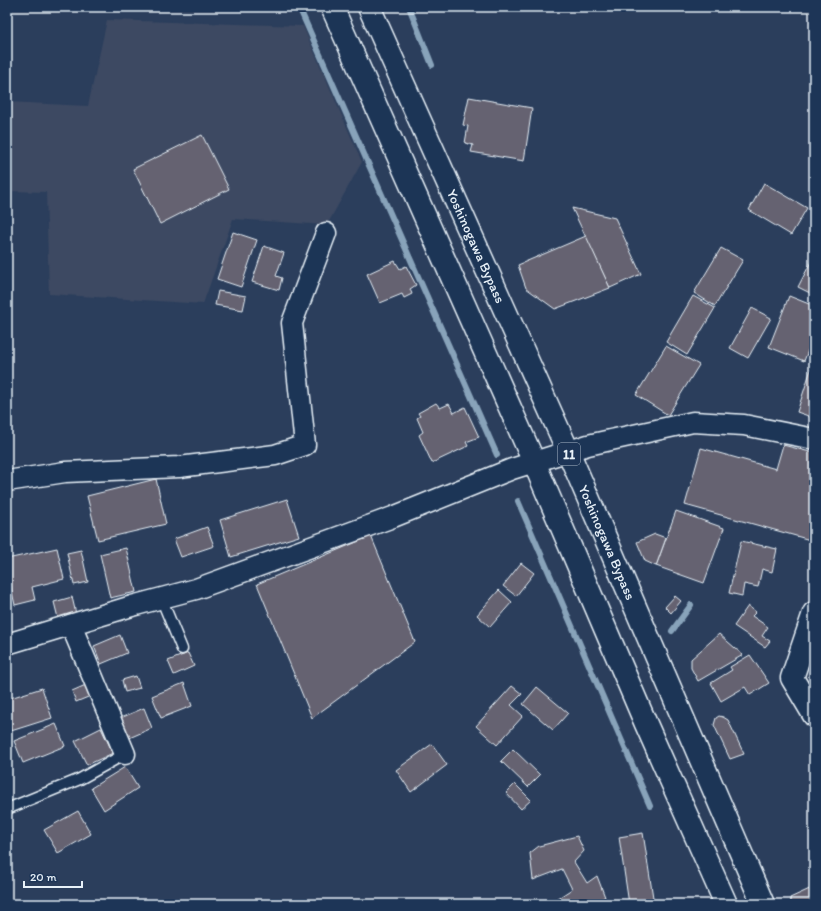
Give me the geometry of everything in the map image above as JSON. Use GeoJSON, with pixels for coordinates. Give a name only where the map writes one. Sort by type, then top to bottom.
{"type":"FeatureCollection","features":[{"type":"Feature","properties":{"kind":"main road"},"geometry":{"type":"LineString","coordinates":[[332,7],[534,462],[646,724],[726,904]]}},
{"type":"Feature","properties":{"kind":"main road","name":"Yoshinogawa Bypass"},"geometry":{"type":"LineString","coordinates":[[369,7],[568,451],[764,904]]}},
{"type":"Feature","properties":{"kind":"main road"},"geometry":{"type":"LineString","coordinates":[[814,613],[792,678],[814,716]]}},
{"type":"Feature","properties":{"kind":"street"},"geometry":{"type":"LineString","coordinates":[[7,480],[64,472],[180,467],[275,455],[305,444],[292,323],[326,233]]}},
{"type":"Feature","properties":{"kind":"street"},"geometry":{"type":"LineString","coordinates":[[7,644],[196,588],[393,516],[512,469],[595,444],[693,422],[744,425],[814,439]]}},
{"type":"Feature","properties":{"kind":"street"},"geometry":{"type":"LineString","coordinates":[[71,625],[125,754]]}},
{"type":"Feature","properties":{"kind":"lane"},"geometry":{"type":"LineString","coordinates":[[161,598],[182,650]]}},
{"type":"Feature","properties":{"kind":"lane"},"geometry":{"type":"LineString","coordinates":[[7,808],[80,779],[125,754]]}},
{"type":"Feature","properties":{"kind":"shaded area"},"geometry":{"type":"Polygon","coordinates":[[[107,20],[303,26],[362,162],[327,225],[233,219],[203,304],[49,294],[46,192],[7,191],[7,102],[88,106],[107,20]]]}},
{"type":"Feature","properties":{"kind":"building"},"geometry":{"type":"Polygon","coordinates":[[[469,97],[532,108],[524,161],[471,152],[473,145],[465,143],[468,126],[463,125],[469,97]]]}},
{"type":"Feature","properties":{"kind":"building"},"geometry":{"type":"Polygon","coordinates":[[[202,135],[229,189],[160,224],[133,169],[202,135]]]}},
{"type":"Feature","properties":{"kind":"building"},"geometry":{"type":"Polygon","coordinates":[[[764,183],[807,208],[791,235],[749,210],[764,183]]]}},
{"type":"Feature","properties":{"kind":"building"},"geometry":{"type":"Polygon","coordinates":[[[572,208],[615,218],[641,274],[610,288],[572,208]]]}},
{"type":"Feature","properties":{"kind":"building"},"geometry":{"type":"Polygon","coordinates":[[[233,232],[257,240],[241,287],[217,279],[233,232]]]}},
{"type":"Feature","properties":{"kind":"building"},"geometry":{"type":"Polygon","coordinates":[[[586,236],[610,288],[555,309],[526,288],[518,265],[586,236]]]}},
{"type":"Feature","properties":{"kind":"building"},"geometry":{"type":"Polygon","coordinates":[[[264,246],[284,253],[276,276],[282,278],[279,290],[252,282],[264,246]]]}},
{"type":"Feature","properties":{"kind":"building"},"geometry":{"type":"Polygon","coordinates":[[[721,248],[743,260],[715,306],[694,293],[721,248]]]}},
{"type":"Feature","properties":{"kind":"building"},"geometry":{"type":"Polygon","coordinates":[[[814,256],[814,295],[798,287],[814,256]]]}},
{"type":"Feature","properties":{"kind":"building"},"geometry":{"type":"Polygon","coordinates":[[[395,261],[400,269],[406,266],[416,285],[410,289],[412,294],[404,298],[402,294],[380,303],[367,274],[395,261]]]}},
{"type":"Feature","properties":{"kind":"building"},"geometry":{"type":"Polygon","coordinates":[[[218,291],[246,296],[243,310],[215,305],[218,291]]]}},
{"type":"Feature","properties":{"kind":"building"},"geometry":{"type":"Polygon","coordinates":[[[693,296],[715,308],[687,355],[666,342],[693,296]]]}},
{"type":"Feature","properties":{"kind":"building"},"geometry":{"type":"Polygon","coordinates":[[[789,296],[814,306],[814,335],[804,361],[769,347],[789,296]]]}},
{"type":"Feature","properties":{"kind":"building"},"geometry":{"type":"Polygon","coordinates":[[[752,308],[771,318],[748,358],[730,348],[752,308]]]}},
{"type":"Feature","properties":{"kind":"building"},"geometry":{"type":"Polygon","coordinates":[[[666,346],[699,365],[668,415],[636,395],[666,346]]]}},
{"type":"Feature","properties":{"kind":"building"},"geometry":{"type":"Polygon","coordinates":[[[814,360],[814,418],[797,412],[814,360]]]}},
{"type":"Feature","properties":{"kind":"building"},"geometry":{"type":"Polygon","coordinates":[[[436,403],[440,408],[449,404],[454,413],[465,407],[479,437],[466,442],[468,446],[432,463],[419,435],[423,432],[417,418],[420,416],[418,413],[436,403]]]}},
{"type":"Feature","properties":{"kind":"building"},"geometry":{"type":"Polygon","coordinates":[[[783,445],[814,453],[814,541],[685,505],[701,448],[776,469],[783,445]]]}},
{"type":"Feature","properties":{"kind":"building"},"geometry":{"type":"Polygon","coordinates":[[[156,479],[166,524],[98,540],[87,496],[156,479]]]}},
{"type":"Feature","properties":{"kind":"building"},"geometry":{"type":"Polygon","coordinates":[[[287,499],[299,536],[231,557],[220,520],[287,499]]]}},
{"type":"Feature","properties":{"kind":"building"},"geometry":{"type":"Polygon","coordinates":[[[676,511],[724,528],[704,583],[656,566],[676,511]]]}},
{"type":"Feature","properties":{"kind":"building"},"geometry":{"type":"Polygon","coordinates":[[[207,527],[214,546],[181,557],[174,539],[207,527]]]}},
{"type":"Feature","properties":{"kind":"building"},"geometry":{"type":"Polygon","coordinates":[[[655,534],[666,538],[656,566],[645,561],[637,542],[655,534]]]}},
{"type":"Feature","properties":{"kind":"building"},"geometry":{"type":"Polygon","coordinates":[[[371,536],[415,642],[312,718],[257,584],[371,536]]]}},
{"type":"Feature","properties":{"kind":"building"},"geometry":{"type":"Polygon","coordinates":[[[741,541],[777,549],[772,572],[762,569],[758,587],[744,584],[742,596],[729,593],[741,541]]]}},
{"type":"Feature","properties":{"kind":"building"},"geometry":{"type":"Polygon","coordinates":[[[57,548],[64,579],[32,587],[35,600],[15,605],[7,570],[7,559],[57,548]]]}},
{"type":"Feature","properties":{"kind":"building"},"geometry":{"type":"Polygon","coordinates":[[[126,548],[136,592],[110,598],[100,554],[126,548]]]}},
{"type":"Feature","properties":{"kind":"building"},"geometry":{"type":"Polygon","coordinates":[[[81,550],[88,582],[74,585],[67,553],[81,550]]]}},
{"type":"Feature","properties":{"kind":"building"},"geometry":{"type":"Polygon","coordinates":[[[521,563],[534,573],[516,596],[503,586],[521,563]]]}},
{"type":"Feature","properties":{"kind":"building"},"geometry":{"type":"Polygon","coordinates":[[[499,590],[512,602],[490,627],[477,615],[499,590]]]}},
{"type":"Feature","properties":{"kind":"building"},"geometry":{"type":"Polygon","coordinates":[[[675,596],[681,601],[671,613],[665,607],[675,596]]]}},
{"type":"Feature","properties":{"kind":"building"},"geometry":{"type":"Polygon","coordinates":[[[72,597],[76,614],[58,618],[54,602],[72,597]]]}},
{"type":"Feature","properties":{"kind":"building"},"geometry":{"type":"Polygon","coordinates":[[[748,606],[756,612],[752,616],[768,627],[762,636],[770,641],[765,647],[734,626],[748,606]]]}},
{"type":"Feature","properties":{"kind":"building"},"geometry":{"type":"Polygon","coordinates":[[[719,634],[743,655],[698,681],[691,668],[691,659],[719,634]]]}},
{"type":"Feature","properties":{"kind":"building"},"geometry":{"type":"Polygon","coordinates":[[[120,635],[127,653],[101,664],[94,646],[120,635]]]}},
{"type":"Feature","properties":{"kind":"building"},"geometry":{"type":"Polygon","coordinates":[[[188,653],[194,666],[174,675],[168,661],[188,653]]]}},
{"type":"Feature","properties":{"kind":"building"},"geometry":{"type":"Polygon","coordinates":[[[750,655],[769,683],[750,695],[745,687],[721,701],[711,683],[732,670],[730,667],[750,655]]]}},
{"type":"Feature","properties":{"kind":"building"},"geometry":{"type":"Polygon","coordinates":[[[136,676],[140,688],[125,692],[122,680],[136,676]]]}},
{"type":"Feature","properties":{"kind":"building"},"geometry":{"type":"Polygon","coordinates":[[[184,683],[192,706],[161,718],[152,696],[184,683]]]}},
{"type":"Feature","properties":{"kind":"building"},"geometry":{"type":"Polygon","coordinates":[[[88,684],[93,695],[76,702],[72,691],[88,684]]]}},
{"type":"Feature","properties":{"kind":"building"},"geometry":{"type":"Polygon","coordinates":[[[512,686],[522,694],[511,705],[523,716],[497,745],[476,726],[512,686]]]}},
{"type":"Feature","properties":{"kind":"building"},"geometry":{"type":"Polygon","coordinates":[[[537,687],[568,713],[553,730],[523,704],[537,687]]]}},
{"type":"Feature","properties":{"kind":"building"},"geometry":{"type":"Polygon","coordinates":[[[42,688],[52,718],[11,731],[7,717],[7,699],[42,688]]]}},
{"type":"Feature","properties":{"kind":"building"},"geometry":{"type":"Polygon","coordinates":[[[144,708],[152,728],[127,739],[118,719],[144,708]]]}},
{"type":"Feature","properties":{"kind":"building"},"geometry":{"type":"Polygon","coordinates":[[[719,716],[728,720],[744,754],[730,759],[714,725],[716,718],[719,716]]]}},
{"type":"Feature","properties":{"kind":"building"},"geometry":{"type":"Polygon","coordinates":[[[56,724],[65,746],[23,763],[14,741],[56,724]]]}},
{"type":"Feature","properties":{"kind":"building"},"geometry":{"type":"Polygon","coordinates":[[[101,728],[113,753],[87,765],[75,741],[101,728]]]}},
{"type":"Feature","properties":{"kind":"building"},"geometry":{"type":"Polygon","coordinates":[[[432,744],[447,765],[411,792],[396,770],[432,744]]]}},
{"type":"Feature","properties":{"kind":"building"},"geometry":{"type":"Polygon","coordinates":[[[513,749],[540,775],[528,787],[501,761],[513,749]]]}},
{"type":"Feature","properties":{"kind":"building"},"geometry":{"type":"Polygon","coordinates":[[[125,767],[138,788],[104,810],[91,788],[125,767]]]}},
{"type":"Feature","properties":{"kind":"building"},"geometry":{"type":"Polygon","coordinates":[[[515,784],[531,800],[521,809],[506,793],[515,784]]]}},
{"type":"Feature","properties":{"kind":"building"},"geometry":{"type":"Polygon","coordinates":[[[78,811],[91,834],[58,853],[44,830],[78,811]]]}},
{"type":"Feature","properties":{"kind":"building"},"geometry":{"type":"Polygon","coordinates":[[[643,833],[654,904],[629,904],[619,837],[643,833]]]}},
{"type":"Feature","properties":{"kind":"building"},"geometry":{"type":"Polygon","coordinates":[[[577,836],[584,851],[574,862],[587,883],[597,876],[605,897],[591,904],[549,904],[572,889],[562,869],[533,880],[530,853],[539,846],[577,836]]]}},
{"type":"Feature","properties":{"kind":"building"},"geometry":{"type":"Polygon","coordinates":[[[814,887],[814,904],[792,904],[790,898],[814,887]]]}},
{"type":"Feature","properties":{"kind":"waterway"},"geometry":{"type":"LineString","coordinates":[[299,7],[497,455]]}},
{"type":"Feature","properties":{"kind":"waterway"},"geometry":{"type":"LineString","coordinates":[[409,7],[432,65]]}},
{"type":"Feature","properties":{"kind":"waterway"},"geometry":{"type":"LineString","coordinates":[[518,501],[650,806]]}},
{"type":"Feature","properties":{"kind":"waterway"},"geometry":{"type":"LineString","coordinates":[[672,631],[691,605]]}}]}
